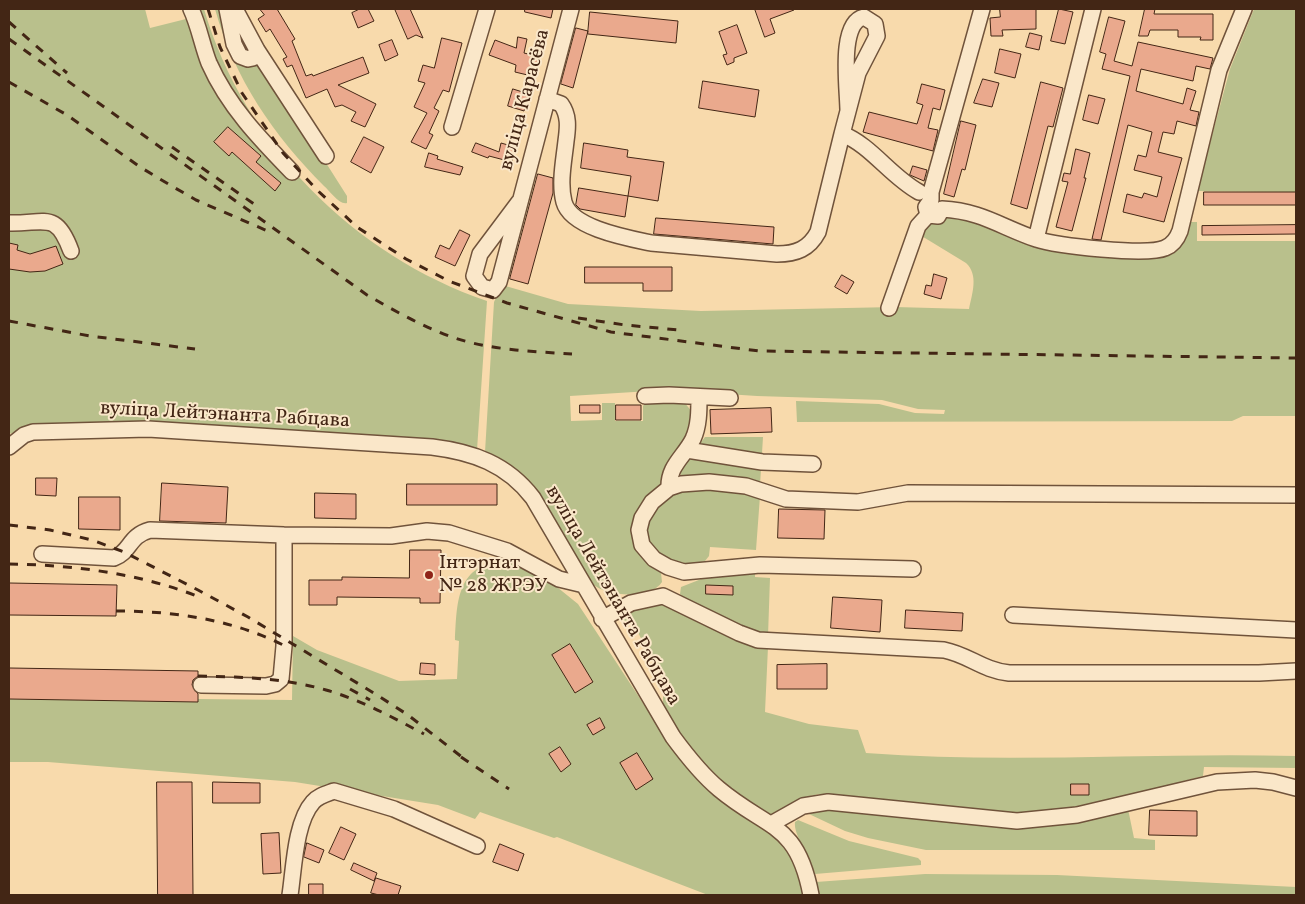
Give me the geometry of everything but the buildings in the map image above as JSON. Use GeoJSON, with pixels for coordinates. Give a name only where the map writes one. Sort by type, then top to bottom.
{"type":"FeatureCollection","features":[{"type":"Feature","properties":{"kind":"street"},"geometry":{"type":"LineString","coordinates":[[191,9],[204,50],[221,88],[250,128],[292,172]]}},
{"type":"Feature","properties":{"kind":"street"},"geometry":{"type":"LineString","coordinates":[[227,9],[234,44],[240,56],[248,59],[253,58],[257,50]]}},
{"type":"Feature","properties":{"kind":"street"},"geometry":{"type":"LineString","coordinates":[[235,9],[257,50],[326,156]]}},
{"type":"Feature","properties":{"kind":"street"},"geometry":{"type":"LineString","coordinates":[[452,127],[488,9]]}},
{"type":"Feature","properties":{"kind":"street","name":"вуліца Карасёва"},"geometry":{"type":"LineString","coordinates":[[520,202],[478,260],[474,276],[482,287],[493,290],[497,286],[520,202],[571,9]]}},
{"type":"Feature","properties":{"kind":"street"},"geometry":{"type":"LineString","coordinates":[[889,308],[918,226],[930,204],[931,192],[982,9]]}},
{"type":"Feature","properties":{"kind":"street"},"geometry":{"type":"LineString","coordinates":[[1036,239],[1093,9]]}},
{"type":"Feature","properties":{"kind":"street"},"geometry":{"type":"LineString","coordinates":[[842,134],[858,142],[897,178],[930,204],[972,212],[1036,239],[1085,248],[1154,251],[1167,248],[1177,239],[1180,232],[1222,63],[1244,9]]}},
{"type":"Feature","properties":{"kind":"street"},"geometry":{"type":"LineString","coordinates":[[547,98],[561,104],[568,119],[562,191],[568,212],[582,223],[651,244],[777,254],[795,252],[805,248],[813,241],[818,232],[858,73],[877,36],[875,24],[864,17],[857,19],[853,24],[847,42],[848,111]]}},
{"type":"Feature","properties":{"kind":"street"},"geometry":{"type":"LineString","coordinates":[[9,223],[53,224],[62,230],[71,251]]}},
{"type":"Feature","properties":{"kind":"street"},"geometry":{"type":"LineString","coordinates":[[645,396],[669,395],[730,398]]}},
{"type":"Feature","properties":{"kind":"street"},"geometry":{"type":"LineString","coordinates":[[669,488],[672,469],[687,450],[696,430],[699,397]]}},
{"type":"Feature","properties":{"kind":"street","name":"вуліца Лейтэнанта Рабцава"},"geometry":{"type":"LineString","coordinates":[[9,447],[24,435],[32,432],[126,429],[414,446],[465,452],[499,466],[525,487],[544,515],[658,715],[687,756],[720,790],[771,824],[796,848],[805,871],[811,895]]}},
{"type":"Feature","properties":{"kind":"street"},"geometry":{"type":"LineString","coordinates":[[687,450],[762,462],[812,464]]}},
{"type":"Feature","properties":{"kind":"street"},"geometry":{"type":"LineString","coordinates":[[914,569],[756,566],[692,573],[675,570],[661,564],[642,545],[639,530],[646,510],[659,494],[669,488],[695,482],[746,486],[786,500],[858,502],[908,493],[1296,495]]}},
{"type":"Feature","properties":{"kind":"street"},"geometry":{"type":"LineString","coordinates":[[42,554],[114,558],[124,552],[133,538],[150,530],[284,535],[390,536],[427,531],[449,532],[507,551],[559,579],[584,585]]}},
{"type":"Feature","properties":{"kind":"street"},"geometry":{"type":"LineString","coordinates":[[201,684],[266,686],[275,684],[281,679],[284,653],[284,535]]}},
{"type":"Feature","properties":{"kind":"street"},"geometry":{"type":"LineString","coordinates":[[669,597],[675,570]]}},
{"type":"Feature","properties":{"kind":"street"},"geometry":{"type":"LineString","coordinates":[[602,619],[638,600],[657,596],[669,597],[740,633],[758,640],[944,650],[964,656],[983,668],[1009,673],[1259,673],[1296,670]]}},
{"type":"Feature","properties":{"kind":"street"},"geometry":{"type":"LineString","coordinates":[[1014,615],[1296,630]]}},
{"type":"Feature","properties":{"kind":"street"},"geometry":{"type":"LineString","coordinates":[[771,824],[803,806],[828,802],[1017,821],[1077,815],[1217,782],[1236,780],[1273,782],[1296,788]]}},
{"type":"Feature","properties":{"kind":"street"},"geometry":{"type":"LineString","coordinates":[[290,895],[298,841],[308,808],[315,800],[334,791],[394,809],[477,846]]}},
{"type":"Feature","properties":{"kind":"green space"},"geometry":{"type":"Polygon","coordinates":[[[9,9],[145,9],[150,28],[198,16],[196,9],[204,9],[222,59],[246,106],[276,149],[310,189],[349,224],[392,255],[438,281],[487,301],[477,450],[33,427],[9,434],[9,9]]]}},
{"type":"Feature","properties":{"kind":"green space"},"geometry":{"type":"Polygon","coordinates":[[[215,9],[223,9],[231,42],[253,61],[265,67],[347,196],[347,203],[338,200],[306,167],[258,105],[233,59],[215,9]]]}},
{"type":"Feature","properties":{"kind":"green space"},"geometry":{"type":"Polygon","coordinates":[[[1254,9],[1296,9],[1296,192],[1197,191],[1230,69],[1254,9]]]}},
{"type":"Feature","properties":{"kind":"green space"},"geometry":{"type":"Polygon","coordinates":[[[956,215],[1045,248],[1081,255],[1162,257],[1174,251],[1189,222],[1197,222],[1197,241],[1296,241],[1296,416],[1243,416],[1232,421],[797,422],[796,401],[879,404],[915,413],[944,414],[945,410],[918,409],[882,400],[757,396],[666,390],[570,396],[571,421],[602,420],[602,403],[615,403],[615,421],[643,421],[643,406],[646,402],[684,402],[693,413],[693,426],[662,484],[638,516],[661,573],[662,582],[657,588],[640,594],[619,594],[609,592],[594,585],[545,505],[495,457],[485,452],[494,302],[502,285],[568,304],[701,311],[895,307],[969,309],[974,285],[970,268],[966,263],[920,235],[924,225],[956,215]]]}},
{"type":"Feature","properties":{"kind":"green space"},"geometry":{"type":"Polygon","coordinates":[[[705,437],[763,437],[760,485],[682,477],[679,471],[705,437]]]}},
{"type":"Feature","properties":{"kind":"green space"},"geometry":{"type":"Polygon","coordinates":[[[705,487],[760,496],[756,550],[710,547],[709,556],[705,561],[685,563],[674,561],[655,550],[649,542],[646,533],[648,518],[653,511],[668,494],[705,487]]]}},
{"type":"Feature","properties":{"kind":"green space"},"geometry":{"type":"Polygon","coordinates":[[[501,561],[512,562],[552,583],[578,604],[681,761],[699,779],[778,838],[796,861],[804,895],[708,895],[557,837],[554,838],[480,812],[475,819],[438,805],[295,782],[48,762],[9,762],[9,699],[197,702],[198,699],[292,700],[293,636],[317,650],[399,681],[457,679],[459,641],[455,640],[457,613],[462,589],[467,579],[475,570],[486,564],[501,561]]]}},
{"type":"Feature","properties":{"kind":"green space"},"geometry":{"type":"Polygon","coordinates":[[[755,569],[755,577],[770,578],[768,636],[755,633],[685,599],[680,594],[681,587],[709,576],[755,569]]]}},
{"type":"Feature","properties":{"kind":"green space"},"geometry":{"type":"Polygon","coordinates":[[[658,601],[768,647],[765,712],[809,724],[858,730],[866,753],[974,758],[1189,755],[1296,756],[1296,768],[1204,767],[1203,776],[1089,806],[1034,813],[1002,812],[819,794],[801,798],[786,810],[771,815],[759,809],[710,770],[689,746],[663,706],[663,697],[667,688],[633,623],[625,625],[621,619],[623,613],[658,601]]]}},
{"type":"Feature","properties":{"kind":"green space"},"geometry":{"type":"Polygon","coordinates":[[[810,807],[975,822],[1128,809],[1134,838],[1155,840],[1155,850],[926,850],[868,838],[845,831],[809,814],[810,807]]]}},
{"type":"Feature","properties":{"kind":"green space"},"geometry":{"type":"Polygon","coordinates":[[[798,820],[849,841],[918,858],[921,861],[921,865],[815,874],[799,840],[795,827],[795,822],[798,820]]]}},
{"type":"Feature","properties":{"kind":"green space"},"geometry":{"type":"Polygon","coordinates":[[[925,874],[1057,875],[1296,887],[1296,895],[819,895],[816,882],[925,874]]]}},
{"type":"Feature","properties":{"kind":"railway"},"geometry":{"type":"LineString","coordinates":[[208,9],[220,47],[242,93],[283,153],[317,190],[357,227],[406,259],[449,281],[507,303],[611,332],[759,351],[1296,358]]}},
{"type":"Feature","properties":{"kind":"railway"},"geometry":{"type":"LineString","coordinates":[[9,22],[67,73]]}},
{"type":"Feature","properties":{"kind":"railway"},"geometry":{"type":"LineString","coordinates":[[9,39],[367,295],[384,305],[430,328],[471,343],[504,349],[572,354]]}},
{"type":"Feature","properties":{"kind":"railway"},"geometry":{"type":"LineString","coordinates":[[9,82],[67,115],[140,167],[196,200],[270,232]]}},
{"type":"Feature","properties":{"kind":"railway"},"geometry":{"type":"LineString","coordinates":[[172,147],[254,204]]}},
{"type":"Feature","properties":{"kind":"railway"},"geometry":{"type":"LineString","coordinates":[[578,318],[679,330]]}},
{"type":"Feature","properties":{"kind":"railway"},"geometry":{"type":"LineString","coordinates":[[9,321],[90,336],[195,349]]}},
{"type":"Feature","properties":{"kind":"railway"},"geometry":{"type":"LineString","coordinates":[[9,525],[50,530],[92,540],[124,552],[198,590],[248,617],[377,695],[408,715],[467,761]]}},
{"type":"Feature","properties":{"kind":"railway"},"geometry":{"type":"LineString","coordinates":[[9,564],[81,568],[151,581],[197,596]]}},
{"type":"Feature","properties":{"kind":"railway"},"geometry":{"type":"LineString","coordinates":[[116,611],[161,613],[205,619],[248,630],[289,648]]}},
{"type":"Feature","properties":{"kind":"railway"},"geometry":{"type":"LineString","coordinates":[[198,676],[263,679],[295,683],[326,690],[364,704],[424,734]]}},
{"type":"Feature","properties":{"kind":"railway"},"geometry":{"type":"LineString","coordinates":[[350,689],[370,700]]}},
{"type":"Feature","properties":{"kind":"railway"},"geometry":{"type":"LineString","coordinates":[[461,757],[509,789]]}},
{"type":"Feature","properties":{"kind":"place","name":"Інтэрнат № 28 ЖРЭУ"},"geometry":{"type":"Point","coordinates":[429,575]}}]}
